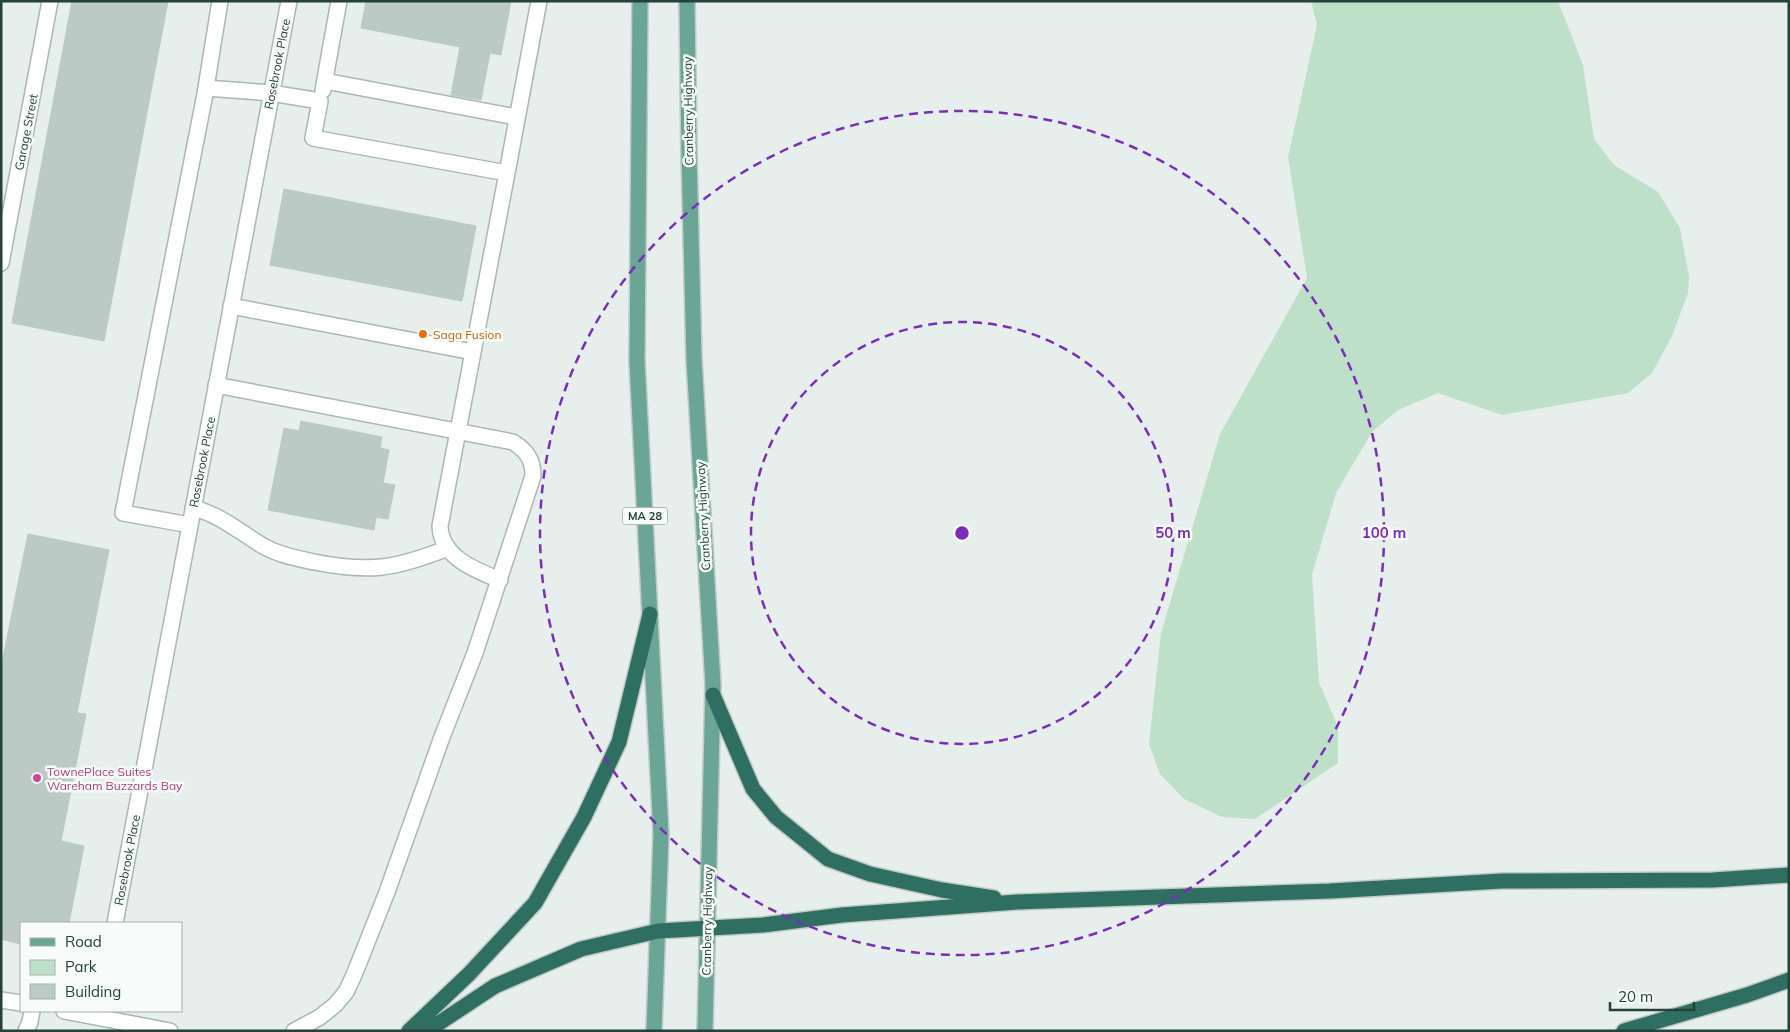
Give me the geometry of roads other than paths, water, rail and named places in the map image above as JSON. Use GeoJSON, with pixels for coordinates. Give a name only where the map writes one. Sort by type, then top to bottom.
{"type":"FeatureCollection","features":[{"type":"Feature","properties":{"kind":"highway"},"geometry":{"type":"LineString","coordinates":[[409,1031],[469,974],[535,903],[584,816],[619,742],[650,614]]}},
{"type":"Feature","properties":{"kind":"highway"},"geometry":{"type":"LineString","coordinates":[[713,695],[753,789],[776,817],[828,859],[870,874],[942,890],[1017,902]]}},
{"type":"Feature","properties":{"kind":"highway"},"geometry":{"type":"LineString","coordinates":[[427,1031],[495,986],[546,963],[581,949],[658,931],[763,925],[842,915],[1017,902],[1330,891],[1502,881],[1713,880],[1789,875]]}},
{"type":"Feature","properties":{"kind":"highway"},"geometry":{"type":"LineString","coordinates":[[1624,1031],[1747,995],[1789,980]]}},
{"type":"Feature","properties":{"kind":"main road","name":"MA 28"},"geometry":{"type":"LineString","coordinates":[[640,1],[637,361],[661,834],[654,1031]]}},
{"type":"Feature","properties":{"kind":"main road","name":"Cranberry Highway"},"geometry":{"type":"LineString","coordinates":[[687,1],[694,359],[713,695],[705,1031]]}},
{"type":"Feature","properties":{"kind":"street","name":"Garage Street"},"geometry":{"type":"LineString","coordinates":[[1,263],[50,1]]}},
{"type":"Feature","properties":{"kind":"street"},"geometry":{"type":"LineString","coordinates":[[190,525],[123,513],[206,88],[220,1]]}},
{"type":"Feature","properties":{"kind":"street","name":"Rosebrook Place"},"geometry":{"type":"LineString","coordinates":[[115,922],[289,1]]}},
{"type":"Feature","properties":{"kind":"street"},"geometry":{"type":"LineString","coordinates":[[340,1],[313,138],[506,173]]}},
{"type":"Feature","properties":{"kind":"street"},"geometry":{"type":"LineString","coordinates":[[500,580],[461,561],[442,541],[440,526],[539,1]]}},
{"type":"Feature","properties":{"kind":"street"},"geometry":{"type":"LineString","coordinates":[[325,81],[516,117]]}},
{"type":"Feature","properties":{"kind":"street"},"geometry":{"type":"LineString","coordinates":[[206,88],[271,93],[320,101]]}},
{"type":"Feature","properties":{"kind":"street"},"geometry":{"type":"LineString","coordinates":[[231,306],[473,352]]}},
{"type":"Feature","properties":{"kind":"street"},"geometry":{"type":"LineString","coordinates":[[216,385],[513,442],[526,452],[533,466],[533,476],[475,653],[442,737],[387,892],[354,975],[346,992],[335,1006],[320,1017],[294,1031]]}},
{"type":"Feature","properties":{"kind":"street"},"geometry":{"type":"LineString","coordinates":[[193,508],[214,514],[263,546],[280,554],[345,568],[370,569],[397,565],[448,548]]}},
{"type":"Feature","properties":{"kind":"street"},"geometry":{"type":"LineString","coordinates":[[1,1000],[20,1003]]}},
{"type":"Feature","properties":{"kind":"street"},"geometry":{"type":"LineString","coordinates":[[26,1031],[32,1012]]}},
{"type":"Feature","properties":{"kind":"street"},"geometry":{"type":"LineString","coordinates":[[75,1012],[98,1014],[170,1031]]}},
{"type":"Feature","properties":{"kind":"place","name":"Saga Fusion"},"geometry":{"type":"Point","coordinates":[423,334]}},
{"type":"Feature","properties":{"kind":"place","name":"TownePlace Suites Wareham Buzzards Bay"},"geometry":{"type":"Point","coordinates":[37,778]}}]}
